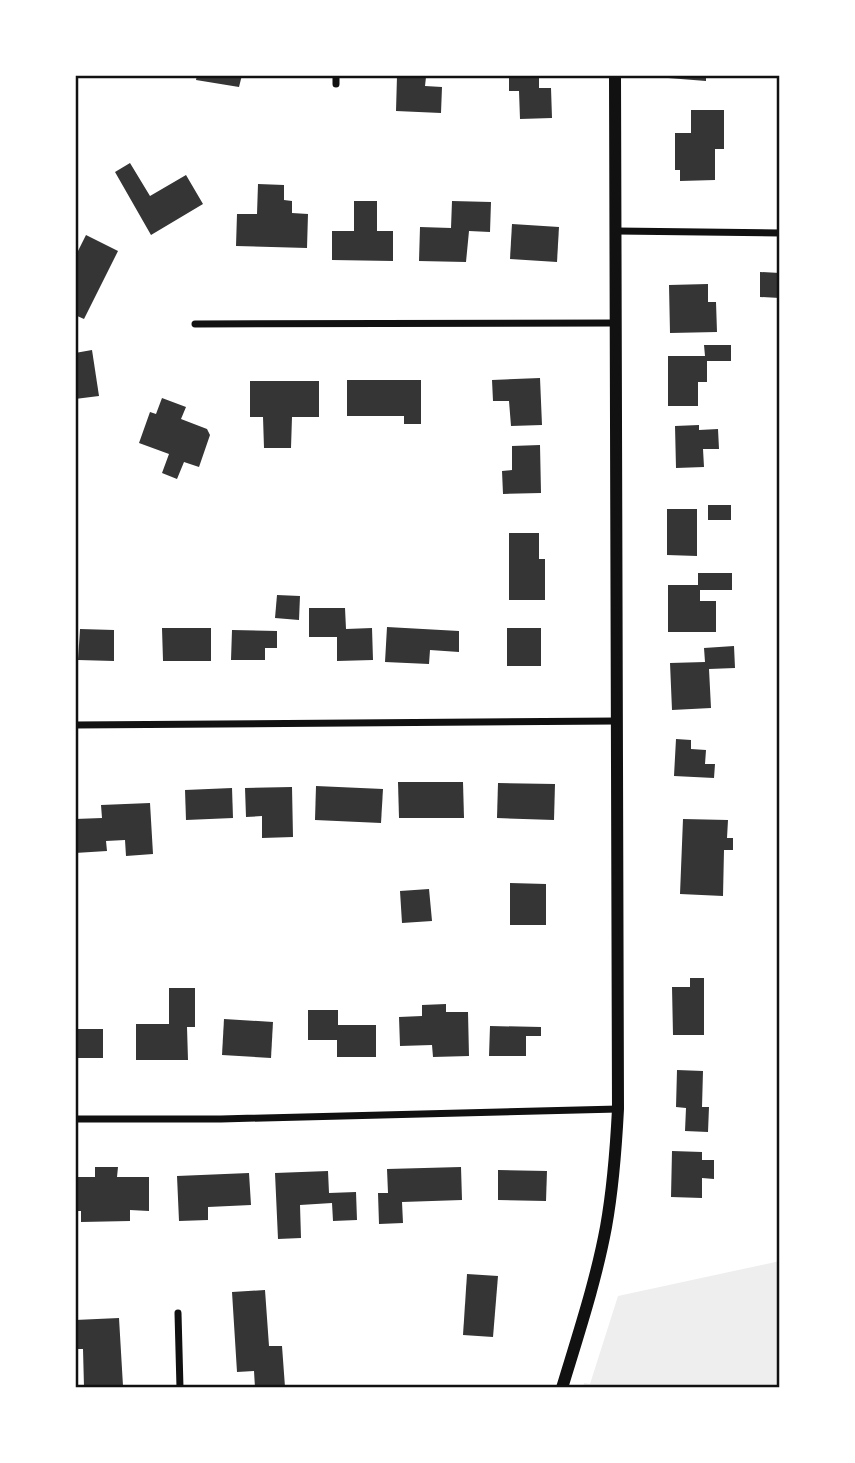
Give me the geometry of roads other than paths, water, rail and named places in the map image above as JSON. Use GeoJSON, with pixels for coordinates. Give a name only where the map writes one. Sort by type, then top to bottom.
{"type":"FeatureCollection","features":[{"type":"Feature","properties":{"kind":"street"},"geometry":{"type":"LineString","coordinates":[[562,1388],[606,1226],[614,1172],[618,1108],[615,75]]}},
{"type":"Feature","properties":{"kind":"street"},"geometry":{"type":"LineString","coordinates":[[617,231],[780,233]]}},
{"type":"Feature","properties":{"kind":"street"},"geometry":{"type":"LineString","coordinates":[[195,324],[615,323]]}},
{"type":"Feature","properties":{"kind":"street"},"geometry":{"type":"LineString","coordinates":[[75,725],[616,722]]}},
{"type":"Feature","properties":{"kind":"street"},"geometry":{"type":"LineString","coordinates":[[75,1119],[221,1119],[618,1108]]}},
{"type":"Feature","properties":{"kind":"street"},"geometry":{"type":"LineString","coordinates":[[178,1313],[180,1388]]}}]}
